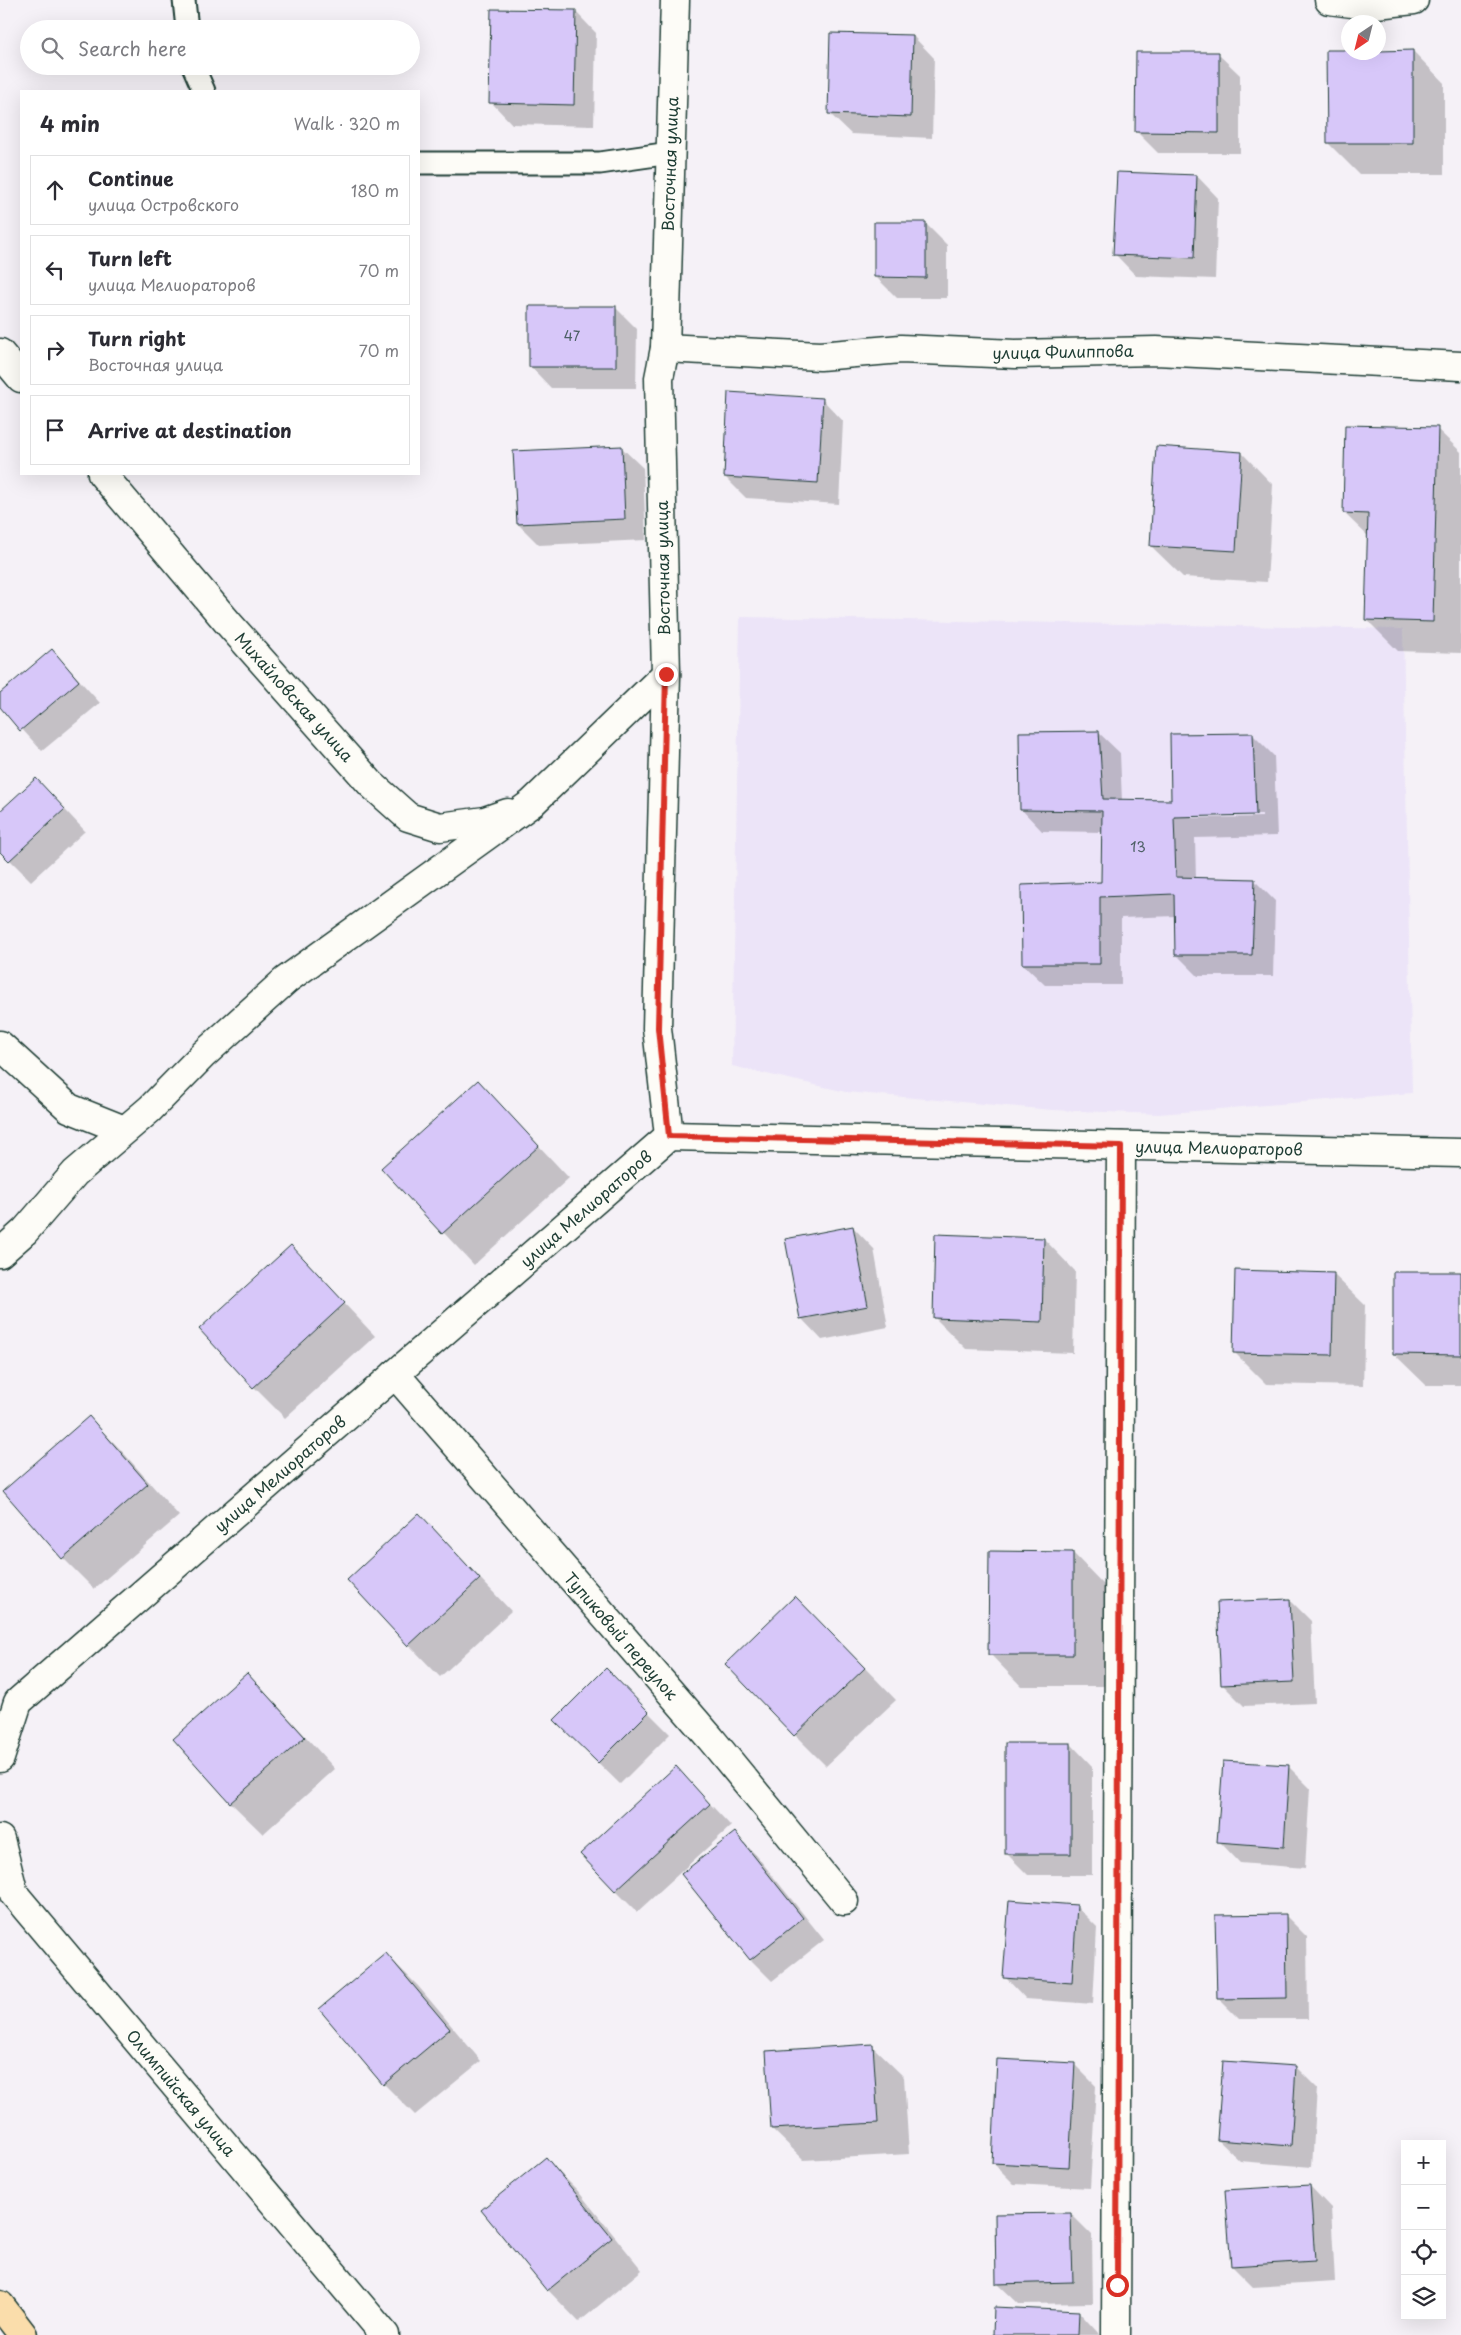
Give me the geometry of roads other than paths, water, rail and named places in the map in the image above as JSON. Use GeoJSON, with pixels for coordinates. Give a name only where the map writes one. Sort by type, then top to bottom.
{"type":"FeatureCollection","features":[{"type":"Feature","properties":{"kind":"main road"},"geometry":{"type":"LineString","coordinates":[[0,2305],[23,2335]]}},
{"type":"Feature","properties":{"kind":"street","name":"Восточная улица"},"geometry":{"type":"LineString","coordinates":[[669,1136],[658,1028],[666,674],[659,378],[664,348],[675,0]]}},
{"type":"Feature","properties":{"kind":"street"},"geometry":{"type":"LineString","coordinates":[[1329,0],[1367,5],[1414,0]]}},
{"type":"Feature","properties":{"kind":"street","name":"улица Филиппова"},"geometry":{"type":"LineString","coordinates":[[664,348],[820,356],[901,349],[1015,354],[1156,351],[1461,366]]}},
{"type":"Feature","properties":{"kind":"street"},"geometry":{"type":"LineString","coordinates":[[0,353],[20,377]]}},
{"type":"Feature","properties":{"kind":"street","name":"Михайловская улица"},"geometry":{"type":"LineString","coordinates":[[103,475],[229,624],[358,770],[408,817],[440,827],[486,821],[532,803]]}},
{"type":"Feature","properties":{"kind":"street"},"geometry":{"type":"LineString","coordinates":[[0,1253],[25,1231],[75,1174],[150,1109],[204,1054],[286,980],[532,803],[666,674]]}},
{"type":"Feature","properties":{"kind":"street"},"geometry":{"type":"LineString","coordinates":[[0,1045],[69,1108],[124,1130]]}},
{"type":"Feature","properties":{"kind":"street","name":"улица Мелиораторов"},"geometry":{"type":"LineString","coordinates":[[0,1758],[18,1702],[669,1136],[1461,1153]]}},
{"type":"Feature","properties":{"kind":"street"},"geometry":{"type":"LineString","coordinates":[[1116,2335],[1121,1146]]}},
{"type":"Feature","properties":{"kind":"street","name":"Тупиковый переулок"},"geometry":{"type":"LineString","coordinates":[[395,1374],[710,1739],[844,1901]]}},
{"type":"Feature","properties":{"kind":"street","name":"Олимпийская улица"},"geometry":{"type":"LineString","coordinates":[[0,1838],[14,1894],[385,2335]]}},
{"type":"Feature","properties":{"kind":"lane"},"geometry":{"type":"LineString","coordinates":[[184,0],[186,20]]}},
{"type":"Feature","properties":{"kind":"lane"},"geometry":{"type":"LineString","coordinates":[[197,75],[204,90]]}},
{"type":"Feature","properties":{"kind":"lane"},"geometry":{"type":"LineString","coordinates":[[420,164],[600,163],[670,154]]}}]}
